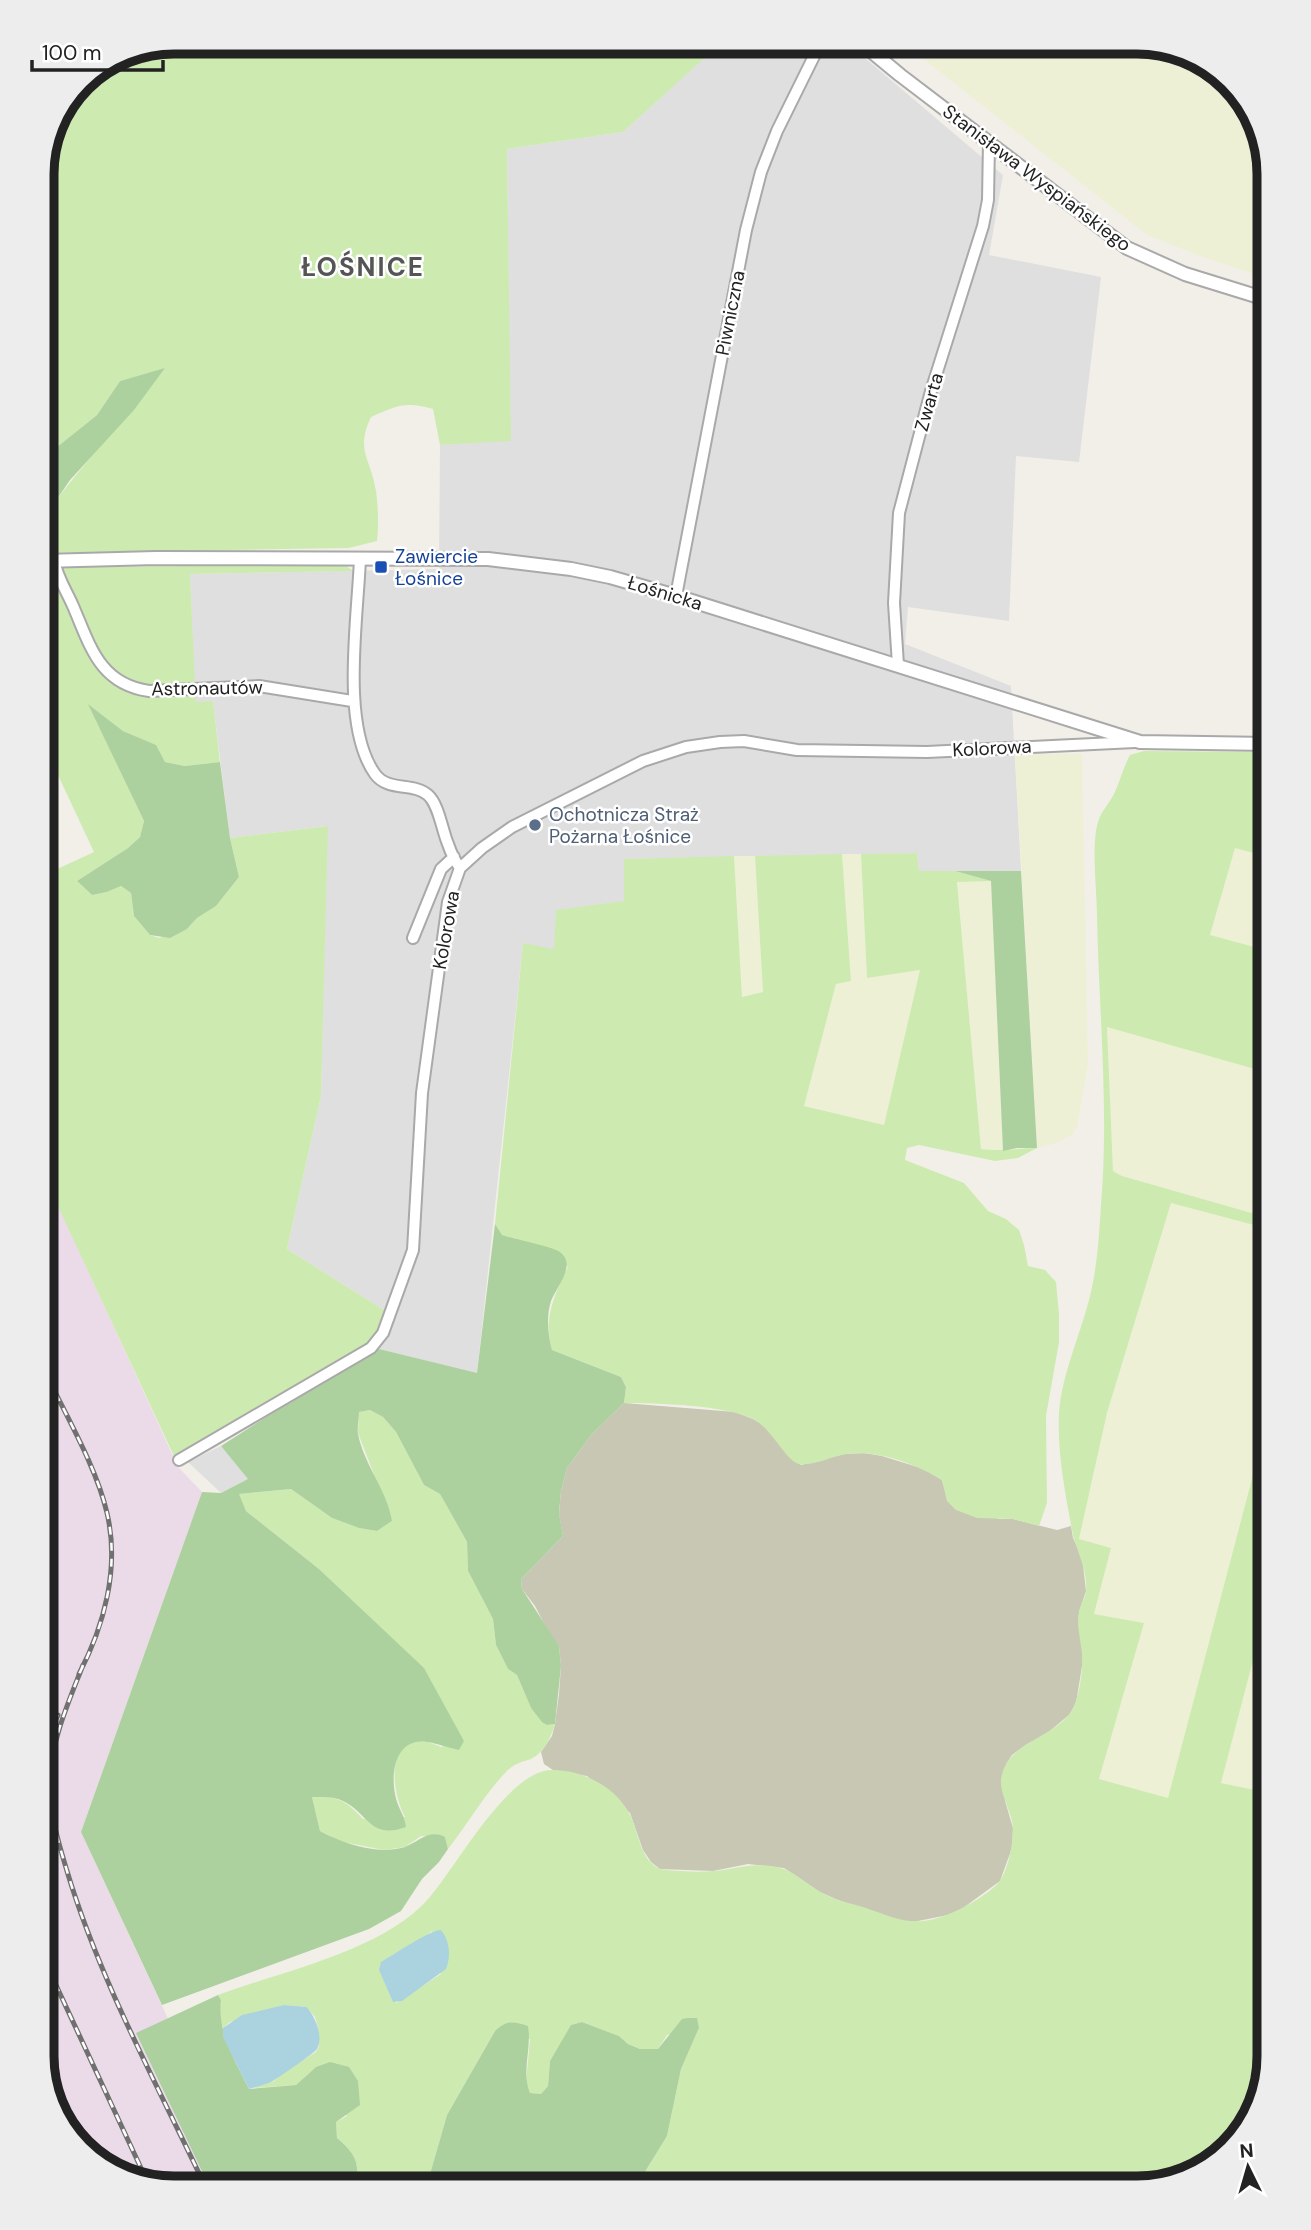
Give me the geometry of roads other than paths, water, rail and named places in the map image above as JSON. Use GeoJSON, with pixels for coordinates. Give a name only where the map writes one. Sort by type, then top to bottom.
{"type":"FeatureCollection","features":[{"type":"Feature","properties":{"kind":"street","name":"Piwniczna"},"geometry":{"type":"LineString","coordinates":[[676,596],[746,230],[758,183],[777,131],[815,55]]}},
{"type":"Feature","properties":{"kind":"street","name":"Stanisława Wyspiańskiego"},"geometry":{"type":"LineString","coordinates":[[876,55],[1127,248],[1185,274],[1257,296]]}},
{"type":"Feature","properties":{"kind":"street","name":"Zwarta"},"geometry":{"type":"LineString","coordinates":[[898,665],[894,603],[899,513],[931,391],[984,226],[988,200],[989,142]]}},
{"type":"Feature","properties":{"kind":"street"},"geometry":{"type":"LineString","coordinates":[[360,558],[352,701],[358,731],[373,771],[385,782],[417,789],[429,796],[460,868]]}},
{"type":"Feature","properties":{"kind":"street","name":"Łośnicka"},"geometry":{"type":"LineString","coordinates":[[55,560],[488,559],[542,564],[610,577],[676,596],[1140,742],[1257,744]]}},
{"type":"Feature","properties":{"kind":"street","name":"Astronautów"},"geometry":{"type":"LineString","coordinates":[[55,572],[73,605],[93,655],[120,682],[132,688],[149,691],[258,685],[352,701]]}},
{"type":"Feature","properties":{"kind":"street","name":"Kolorowa"},"geometry":{"type":"LineString","coordinates":[[179,1460],[371,1348],[383,1333],[413,1250],[422,1093],[446,915],[460,868],[482,848],[520,824],[643,761],[686,747],[720,741],[744,741],[797,750],[926,752],[1140,742]]}},
{"type":"Feature","properties":{"kind":"street"},"geometry":{"type":"LineString","coordinates":[[413,938],[441,869],[454,857]]}},
{"type":"Feature","properties":{"kind":"water"},"geometry":{"type":"Polygon","coordinates":[[[441,1930],[449,1949],[446,1969],[402,2001],[393,2002],[379,1970],[381,1962],[420,1938],[441,1930]]]}},
{"type":"Feature","properties":{"kind":"water"},"geometry":{"type":"Polygon","coordinates":[[[284,2005],[307,2007],[316,2021],[319,2033],[317,2049],[271,2082],[249,2089],[223,2037],[223,2028],[242,2015],[284,2005]]]}},
{"type":"Feature","properties":{"kind":"railway"},"geometry":{"type":"LineString","coordinates":[[54,1390],[95,1476],[111,1534],[112,1555],[107,1596],[96,1636],[79,1674]]}},
{"type":"Feature","properties":{"kind":"railway"},"geometry":{"type":"LineString","coordinates":[[54,1748],[83,1665]]}},
{"type":"Feature","properties":{"kind":"railway"},"geometry":{"type":"LineString","coordinates":[[54,1722],[58,1715]]}},
{"type":"Feature","properties":{"kind":"railway"},"geometry":{"type":"LineString","coordinates":[[54,1823],[80,1912],[96,1952],[149,2071],[200,2175]]}},
{"type":"Feature","properties":{"kind":"railway"},"geometry":{"type":"LineString","coordinates":[[54,1981],[142,2171]]}},
{"type":"Feature","properties":{"kind":"place","name":"Zawiercie Łośnice"},"geometry":{"type":"Point","coordinates":[381,567]}},
{"type":"Feature","properties":{"kind":"place","name":"Ochotnicza Straż Pożarna Łośnice"},"geometry":{"type":"Point","coordinates":[535,825]}},
{"type":"Feature","properties":{"kind":"district","name":"ŁOŚNICE"},"geometry":{"type":"Point","coordinates":[363,267]}}]}
